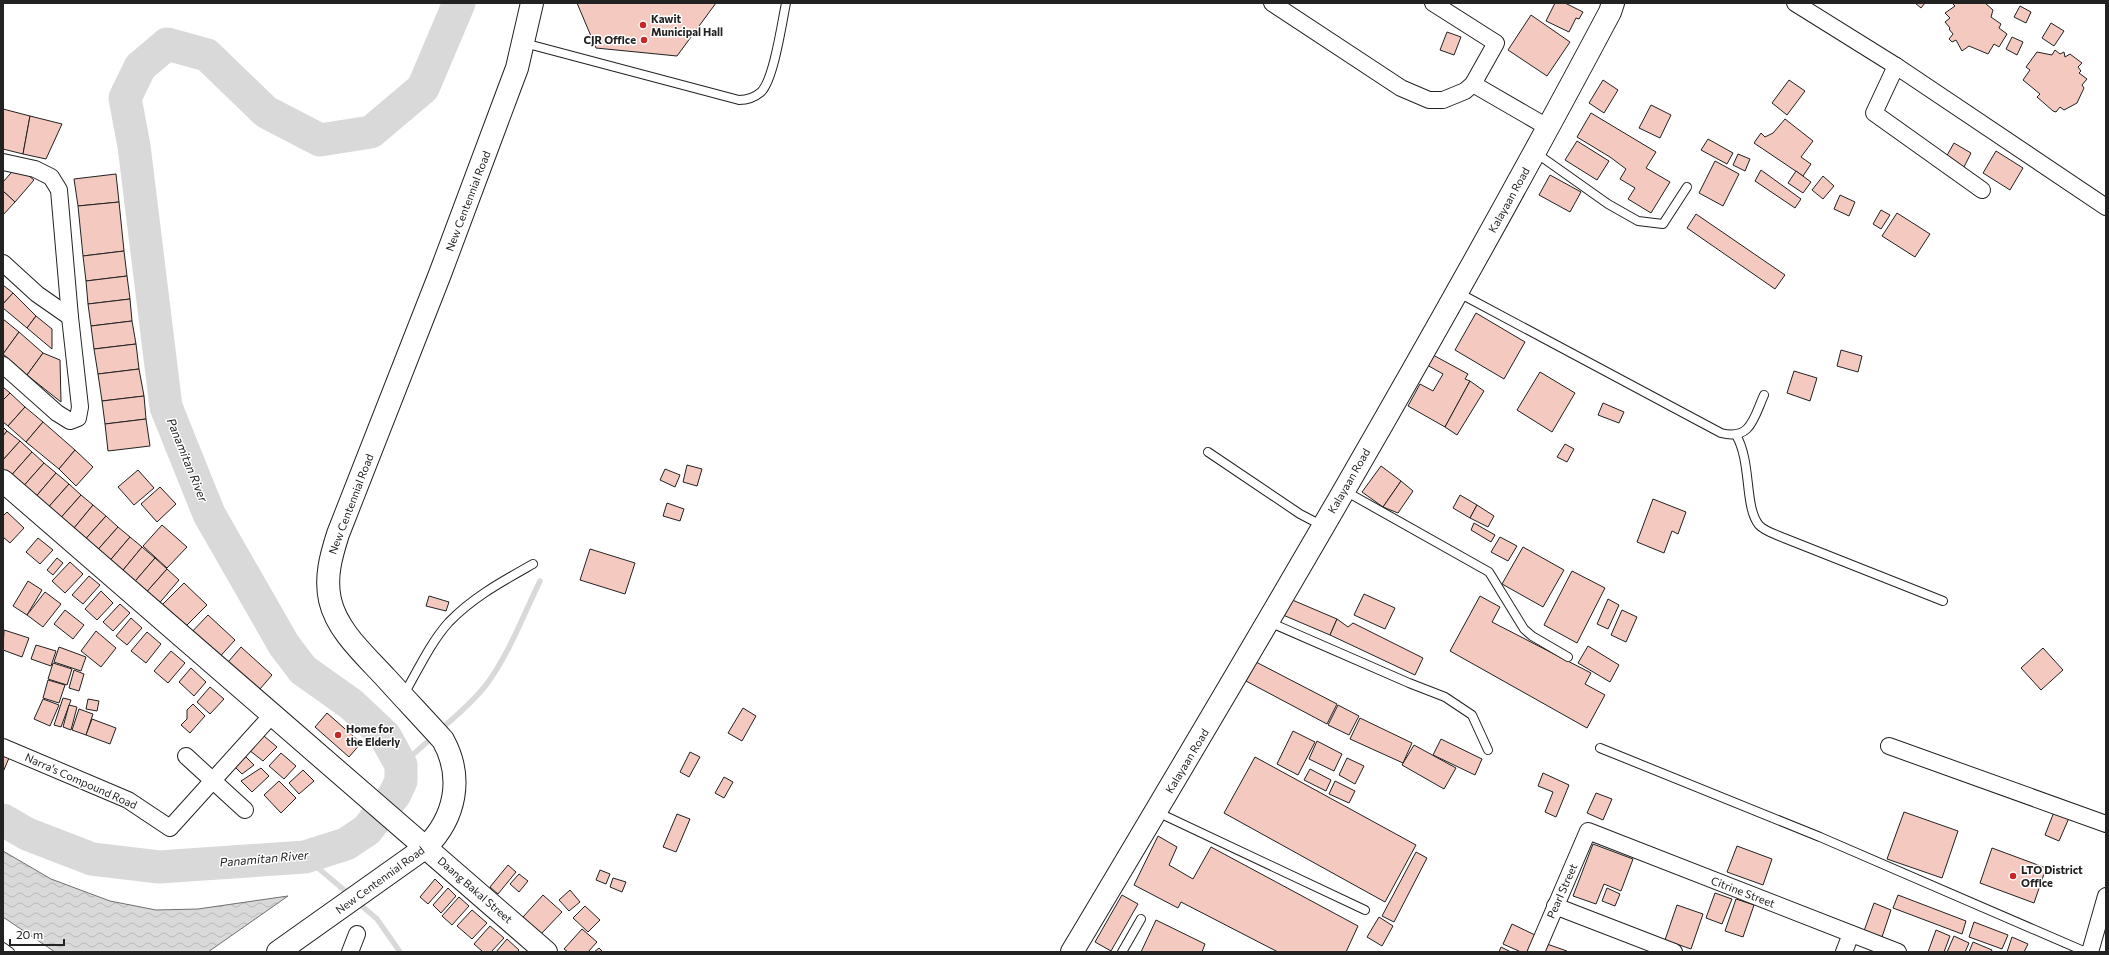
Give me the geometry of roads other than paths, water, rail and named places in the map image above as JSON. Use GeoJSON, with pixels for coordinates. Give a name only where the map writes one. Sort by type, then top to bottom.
{"type":"FeatureCollection","features":[{"type":"Feature","properties":{"kind":"street","name":"New Centennial Road"},"geometry":{"type":"LineString","coordinates":[[278,952],[426,848],[443,827],[453,802],[455,775],[449,751],[437,734],[353,642],[340,624],[330,601],[327,579],[330,558],[517,68],[532,3]]}},
{"type":"Feature","properties":{"kind":"street"},"geometry":{"type":"LineString","coordinates":[[1272,3],[1401,88],[1429,100],[1443,100],[1455,97],[1473,84],[1496,43],[1433,3]]}},
{"type":"Feature","properties":{"kind":"street","name":"Kalayaan Road"},"geometry":{"type":"LineString","coordinates":[[1074,951],[1269,622],[1324,526],[1536,153],[1613,3]]}},
{"type":"Feature","properties":{"kind":"street"},"geometry":{"type":"LineString","coordinates":[[1795,3],[1896,66],[2106,208]]}},
{"type":"Feature","properties":{"kind":"street"},"geometry":{"type":"LineString","coordinates":[[1896,66],[1874,113],[1982,190]]}},
{"type":"Feature","properties":{"kind":"street"},"geometry":{"type":"LineString","coordinates":[[1473,84],[1549,128]]}},
{"type":"Feature","properties":{"kind":"street"},"geometry":{"type":"LineString","coordinates":[[3,162],[35,169],[50,177],[59,190],[70,317],[80,407],[78,418],[70,421],[57,413],[3,365]]}},
{"type":"Feature","properties":{"kind":"street"},"geometry":{"type":"LineString","coordinates":[[3,263],[37,294],[70,317]]}},
{"type":"Feature","properties":{"kind":"street","name":"Daang Bakal Street"},"geometry":{"type":"LineString","coordinates":[[3,481],[546,952]]}},
{"type":"Feature","properties":{"kind":"street","name":"Narra's Compound Road"},"geometry":{"type":"LineString","coordinates":[[3,747],[128,800],[170,828],[272,715]]}},
{"type":"Feature","properties":{"kind":"street"},"geometry":{"type":"LineString","coordinates":[[1889,746],[2106,824]]}},
{"type":"Feature","properties":{"kind":"street"},"geometry":{"type":"LineString","coordinates":[[186,756],[245,810]]}},
{"type":"Feature","properties":{"kind":"street","name":"Pearl Street"},"geometry":{"type":"LineString","coordinates":[[1536,952],[1554,906],[1588,831]]}},
{"type":"Feature","properties":{"kind":"street","name":"Citrine Street"},"geometry":{"type":"LineString","coordinates":[[1588,831],[1898,952]]}},
{"type":"Feature","properties":{"kind":"street"},"geometry":{"type":"LineString","coordinates":[[2090,952],[2106,896]]}},
{"type":"Feature","properties":{"kind":"street"},"geometry":{"type":"LineString","coordinates":[[1554,906],[1674,952]]}},
{"type":"Feature","properties":{"kind":"street"},"geometry":{"type":"LineString","coordinates":[[350,952],[357,934]]}},
{"type":"Feature","properties":{"kind":"street"},"geometry":{"type":"LineString","coordinates":[[1844,952],[1851,934]]}},
{"type":"Feature","properties":{"kind":"lane"},"geometry":{"type":"LineString","coordinates":[[524,43],[739,100],[748,100],[762,91],[770,78],[786,3]]}},
{"type":"Feature","properties":{"kind":"lane"},"geometry":{"type":"LineString","coordinates":[[1536,153],[1608,204],[1638,221],[1663,224],[1688,187]]}},
{"type":"Feature","properties":{"kind":"lane"},"geometry":{"type":"LineString","coordinates":[[1457,292],[1721,433],[1736,435],[1741,434],[1750,426],[1764,395]]}},
{"type":"Feature","properties":{"kind":"lane"},"geometry":{"type":"LineString","coordinates":[[1736,435],[1745,455],[1752,512],[1760,526],[1784,538],[1942,601]]}},
{"type":"Feature","properties":{"kind":"lane"},"geometry":{"type":"LineString","coordinates":[[1208,452],[1300,514],[1324,526]]}},
{"type":"Feature","properties":{"kind":"lane"},"geometry":{"type":"LineString","coordinates":[[1344,490],[1489,572],[1494,578],[1508,606],[1524,629],[1532,636],[1568,657]]}},
{"type":"Feature","properties":{"kind":"lane"},"geometry":{"type":"LineString","coordinates":[[403,696],[430,649],[448,623],[472,601],[533,564]]}},
{"type":"Feature","properties":{"kind":"lane"},"geometry":{"type":"LineString","coordinates":[[1269,622],[1409,683],[1445,697],[1472,715],[1488,750]]}},
{"type":"Feature","properties":{"kind":"lane"},"geometry":{"type":"LineString","coordinates":[[1600,748],[1820,837],[2086,952]]}},
{"type":"Feature","properties":{"kind":"lane"},"geometry":{"type":"LineString","coordinates":[[1157,812],[1365,910]]}},
{"type":"Feature","properties":{"kind":"lane"},"geometry":{"type":"LineString","coordinates":[[1122,952],[1141,919]]}},
{"type":"Feature","properties":{"kind":"lane"},"geometry":{"type":"LineString","coordinates":[[3,947],[10,952]]}},
{"type":"Feature","properties":{"kind":"water"},"geometry":{"type":"Polygon","coordinates":[[[3,851],[51,879],[110,901],[156,910],[198,909],[288,896],[208,952],[55,952],[3,917],[3,851]]]}},
{"type":"Feature","properties":{"kind":"waterway","name":"Panamitan River"},"geometry":{"type":"LineString","coordinates":[[3,820],[27,834],[92,859],[159,867],[305,857],[346,844],[367,830],[395,794],[401,781],[401,765],[385,736],[351,704],[303,670],[284,645],[209,514],[166,407],[134,146],[125,98],[140,67],[167,44],[207,55],[266,112],[320,140],[371,132],[423,88],[459,3]]}},
{"type":"Feature","properties":{"kind":"waterway"},"geometry":{"type":"LineString","coordinates":[[440,730],[464,709],[486,685],[509,648],[540,581]]}},
{"type":"Feature","properties":{"kind":"waterway"},"geometry":{"type":"LineString","coordinates":[[401,765],[434,736]]}},
{"type":"Feature","properties":{"kind":"waterway"},"geometry":{"type":"LineString","coordinates":[[305,857],[350,895]]}},
{"type":"Feature","properties":{"kind":"waterway"},"geometry":{"type":"LineString","coordinates":[[356,901],[377,919],[400,952]]}},
{"type":"Feature","properties":{"kind":"place","name":"Kawit Municipal Hall"},"geometry":{"type":"Point","coordinates":[643,25]}},
{"type":"Feature","properties":{"kind":"place","name":"CJR Office"},"geometry":{"type":"Point","coordinates":[644,40]}},
{"type":"Feature","properties":{"kind":"place","name":"Home for the Elderly"},"geometry":{"type":"Point","coordinates":[338,735]}},
{"type":"Feature","properties":{"kind":"place","name":"LTO District Office"},"geometry":{"type":"Point","coordinates":[2013,876]}}]}
